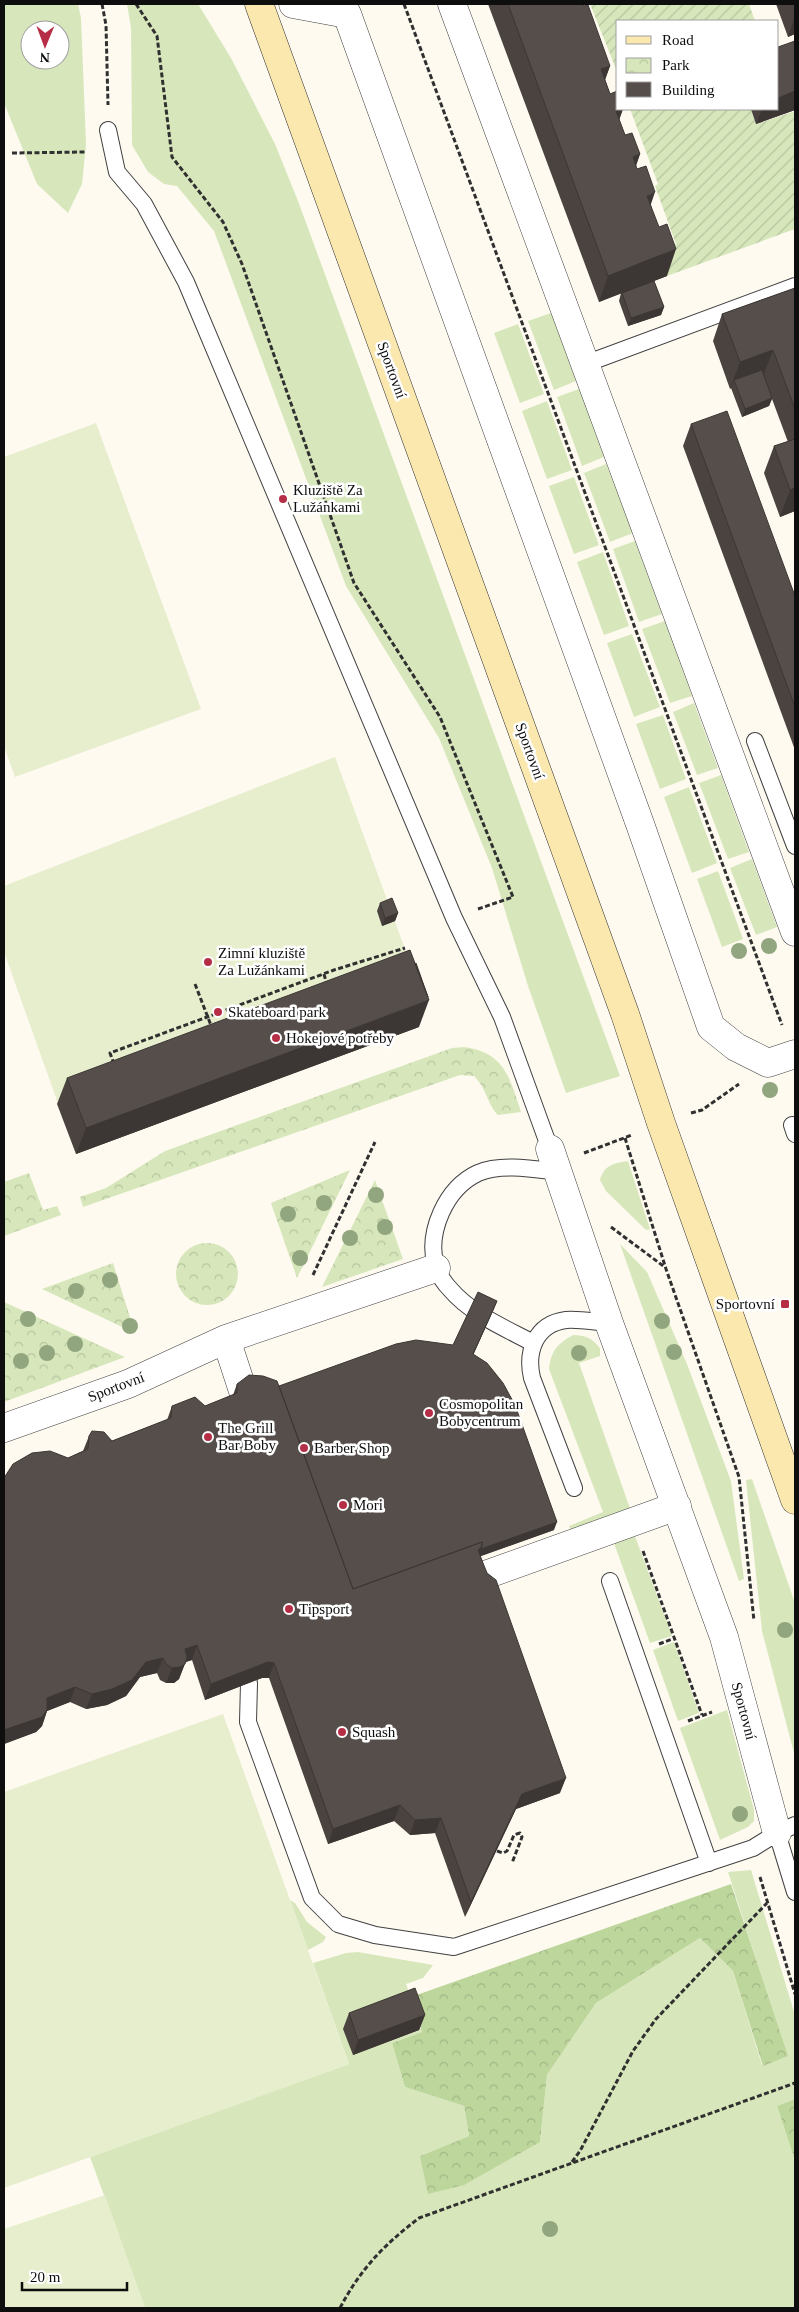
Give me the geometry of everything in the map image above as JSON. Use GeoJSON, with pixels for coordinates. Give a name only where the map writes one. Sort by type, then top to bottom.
{"type":"FeatureCollection","features":[{"type":"Feature","properties":{"kind":"main road","name":"Sportovní"},"geometry":{"type":"LineString","coordinates":[[259,4],[625,1014],[661,1124],[795,1500]]}},
{"type":"Feature","properties":{"kind":"street"},"geometry":{"type":"LineString","coordinates":[[293,4],[347,14],[711,1027],[736,1047],[768,1063],[794,1054]]}},
{"type":"Feature","properties":{"kind":"street"},"geometry":{"type":"LineString","coordinates":[[452,4],[795,932]]}},
{"type":"Feature","properties":{"kind":"street","name":"Sportovní"},"geometry":{"type":"LineString","coordinates":[[554,1160],[609,1323],[724,1637],[741,1701],[786,1829]]}},
{"type":"Feature","properties":{"kind":"street","name":"Sportovní"},"geometry":{"type":"LineString","coordinates":[[4,1428],[128,1384],[226,1339],[436,1268]]}},
{"type":"Feature","properties":{"kind":"street"},"geometry":{"type":"LineString","coordinates":[[226,1339],[243,1391]]}},
{"type":"Feature","properties":{"kind":"street"},"geometry":{"type":"LineString","coordinates":[[477,1578],[677,1506]]}},
{"type":"Feature","properties":{"kind":"lane"},"geometry":{"type":"LineString","coordinates":[[108,130],[118,172],[144,204],[186,282],[454,918],[502,1017],[554,1160],[479,1172],[462,1184],[448,1199],[439,1219],[434,1249],[436,1268],[450,1289],[466,1304],[533,1343]]}},
{"type":"Feature","properties":{"kind":"lane"},"geometry":{"type":"LineString","coordinates":[[585,364],[795,286]]}},
{"type":"Feature","properties":{"kind":"lane"},"geometry":{"type":"LineString","coordinates":[[755,741],[795,846]]}},
{"type":"Feature","properties":{"kind":"lane"},"geometry":{"type":"LineString","coordinates":[[574,1488],[532,1378],[528,1361],[533,1343],[545,1329],[565,1320],[609,1323]]}},
{"type":"Feature","properties":{"kind":"lane"},"geometry":{"type":"LineString","coordinates":[[610,1581],[709,1863]]}},
{"type":"Feature","properties":{"kind":"lane"},"geometry":{"type":"LineString","coordinates":[[248,1683],[248,1722],[312,1898],[338,1924],[375,1935],[454,1947],[753,1848],[786,1829],[795,1892]]}},
{"type":"Feature","properties":{"kind":"path"},"geometry":{"type":"LineString","coordinates":[[102,4],[106,25],[108,130]]}},
{"type":"Feature","properties":{"kind":"path"},"geometry":{"type":"LineString","coordinates":[[136,4],[157,36],[172,157],[223,222],[242,264],[354,583],[440,717],[513,897],[454,918]]}},
{"type":"Feature","properties":{"kind":"path"},"geometry":{"type":"LineString","coordinates":[[404,4],[794,1054]]}},
{"type":"Feature","properties":{"kind":"path"},"geometry":{"type":"LineString","coordinates":[[12,153],[113,152]]}},
{"type":"Feature","properties":{"kind":"path"},"geometry":{"type":"LineString","coordinates":[[116,1072],[110,1054],[324,974],[405,948]]}},
{"type":"Feature","properties":{"kind":"path"},"geometry":{"type":"LineString","coordinates":[[324,974],[328,988]]}},
{"type":"Feature","properties":{"kind":"path"},"geometry":{"type":"LineString","coordinates":[[195,984],[215,1036]]}},
{"type":"Feature","properties":{"kind":"path"},"geometry":{"type":"LineString","coordinates":[[554,1160],[576,1156],[702,1110],[768,1063]]}},
{"type":"Feature","properties":{"kind":"path"},"geometry":{"type":"LineString","coordinates":[[625,1138],[666,1269],[739,1477],[754,1624]]}},
{"type":"Feature","properties":{"kind":"path"},"geometry":{"type":"LineString","coordinates":[[294,1316],[375,1142]]}},
{"type":"Feature","properties":{"kind":"path"},"geometry":{"type":"LineString","coordinates":[[606,1223],[666,1269]]}},
{"type":"Feature","properties":{"kind":"path"},"geometry":{"type":"LineString","coordinates":[[632,1522],[702,1715]]}},
{"type":"Feature","properties":{"kind":"path"},"geometry":{"type":"LineString","coordinates":[[663,1730],[741,1701]]}},
{"type":"Feature","properties":{"kind":"path"},"geometry":{"type":"LineString","coordinates":[[497,1851],[503,1853],[507,1851],[514,1835],[520,1833],[522,1837],[512,1863]]}},
{"type":"Feature","properties":{"kind":"path"},"geometry":{"type":"LineString","coordinates":[[753,1848],[767,1903],[795,1994]]}},
{"type":"Feature","properties":{"kind":"path"},"geometry":{"type":"LineString","coordinates":[[571,2163],[580,2151],[634,2051],[656,2019],[767,1903]]}},
{"type":"Feature","properties":{"kind":"path"},"geometry":{"type":"LineString","coordinates":[[340,2308],[354,2283],[388,2242],[420,2218],[795,2083]]}},
{"type":"Feature","properties":{"kind":"green space"},"geometry":{"type":"Polygon","coordinates":[[[4,4],[78,4],[81,18],[86,144],[82,184],[68,213],[37,184],[4,103],[4,4]]]}},
{"type":"Feature","properties":{"kind":"green space"},"geometry":{"type":"Polygon","coordinates":[[[127,4],[198,4],[231,58],[275,144],[298,201],[620,1076],[566,1093],[528,986],[492,868],[439,738],[346,586],[214,231],[177,186],[164,184],[148,172],[132,145],[131,28],[127,4]]]}},
{"type":"Feature","properties":{"kind":"green space"},"geometry":{"type":"Polygon","coordinates":[[[590,4],[749,4],[755,20],[616,20],[616,69],[590,4]]]}},
{"type":"Feature","properties":{"kind":"green space"},"geometry":{"type":"Polygon","coordinates":[[[630,110],[751,110],[757,124],[795,111],[795,229],[667,276],[657,250],[676,244],[655,186],[658,184],[630,110]]]}},
{"type":"Feature","properties":{"kind":"green space"},"geometry":{"type":"Polygon","coordinates":[[[551,313],[576,381],[554,390],[528,321],[551,313]]]}},
{"type":"Feature","properties":{"kind":"green space"},"geometry":{"type":"Polygon","coordinates":[[[518,324],[544,394],[520,403],[494,333],[518,324]]]}},
{"type":"Feature","properties":{"kind":"green space"},"geometry":{"type":"Polygon","coordinates":[[[579,389],[604,457],[582,466],[557,397],[579,389]]]}},
{"type":"Feature","properties":{"kind":"green space"},"geometry":{"type":"Polygon","coordinates":[[[547,401],[572,470],[547,479],[522,411],[547,401]]]}},
{"type":"Feature","properties":{"kind":"green space"},"geometry":{"type":"Polygon","coordinates":[[[96,423],[201,709],[15,777],[4,746],[4,457],[96,423]]]}},
{"type":"Feature","properties":{"kind":"green space"},"geometry":{"type":"Polygon","coordinates":[[[606,464],[633,533],[610,542],[584,473],[606,464]]]}},
{"type":"Feature","properties":{"kind":"green space"},"geometry":{"type":"Polygon","coordinates":[[[574,477],[599,545],[574,554],[549,486],[574,477]]]}},
{"type":"Feature","properties":{"kind":"green space"},"geometry":{"type":"Polygon","coordinates":[[[635,541],[662,614],[639,622],[613,549],[635,541]]]}},
{"type":"Feature","properties":{"kind":"green space"},"geometry":{"type":"Polygon","coordinates":[[[603,552],[629,626],[604,635],[577,562],[603,552]]]}},
{"type":"Feature","properties":{"kind":"green space"},"geometry":{"type":"Polygon","coordinates":[[[665,621],[692,696],[670,703],[642,629],[665,621]]]}},
{"type":"Feature","properties":{"kind":"green space"},"geometry":{"type":"Polygon","coordinates":[[[632,634],[660,707],[634,717],[607,643],[632,634]]]}},
{"type":"Feature","properties":{"kind":"green space"},"geometry":{"type":"Polygon","coordinates":[[[694,703],[718,768],[697,775],[673,712],[694,703]]]}},
{"type":"Feature","properties":{"kind":"green space"},"geometry":{"type":"Polygon","coordinates":[[[663,715],[686,779],[660,789],[636,724],[663,715]]]}},
{"type":"Feature","properties":{"kind":"green space","name":"Zimní kluziště Za Lužánkami"},"geometry":{"type":"Polygon","coordinates":[[[335,757],[413,971],[419,1027],[76,1154],[4,952],[4,886],[335,757]]]}},
{"type":"Feature","properties":{"kind":"green space"},"geometry":{"type":"Polygon","coordinates":[[[721,775],[749,852],[728,859],[699,783],[721,775]]]}},
{"type":"Feature","properties":{"kind":"green space"},"geometry":{"type":"Polygon","coordinates":[[[689,787],[717,863],[692,873],[664,797],[689,787]]]}},
{"type":"Feature","properties":{"kind":"green space"},"geometry":{"type":"Polygon","coordinates":[[[752,859],[777,927],[756,935],[730,868],[752,859]]]}},
{"type":"Feature","properties":{"kind":"green space"},"geometry":{"type":"Polygon","coordinates":[[[718,871],[743,939],[722,947],[697,879],[718,871]]]}},
{"type":"Feature","properties":{"kind":"green space"},"geometry":{"type":"Polygon","coordinates":[[[464,1047],[478,1050],[497,1061],[509,1078],[521,1112],[498,1115],[491,1106],[482,1086],[474,1076],[460,1075],[83,1207],[80,1197],[106,1188],[165,1151],[452,1048],[464,1047]]]}},
{"type":"Feature","properties":{"kind":"green space"},"geometry":{"type":"Polygon","coordinates":[[[628,1161],[650,1229],[646,1230],[606,1191],[600,1180],[607,1168],[628,1161]]]}},
{"type":"Feature","properties":{"kind":"green space"},"geometry":{"type":"Polygon","coordinates":[[[350,1170],[297,1278],[271,1203],[350,1170]]]}},
{"type":"Feature","properties":{"kind":"green space"},"geometry":{"type":"Polygon","coordinates":[[[29,1173],[43,1210],[57,1206],[61,1215],[4,1236],[4,1182],[29,1173]]]}},
{"type":"Feature","properties":{"kind":"green space"},"geometry":{"type":"Polygon","coordinates":[[[375,1180],[403,1259],[322,1287],[375,1180]]]}},
{"type":"Feature","properties":{"kind":"green space"},"geometry":{"type":"Polygon","coordinates":[[[207,1243],[219,1245],[229,1252],[236,1262],[238,1274],[236,1286],[229,1296],[219,1303],[207,1305],[195,1303],[185,1296],[178,1286],[176,1274],[178,1262],[185,1252],[195,1245],[207,1243]]]}},
{"type":"Feature","properties":{"kind":"green space"},"geometry":{"type":"Polygon","coordinates":[[[620,1244],[647,1272],[687,1364],[731,1481],[744,1579],[739,1581],[620,1244]]]}},
{"type":"Feature","properties":{"kind":"green space"},"geometry":{"type":"Polygon","coordinates":[[[113,1263],[135,1333],[42,1289],[113,1263]]]}},
{"type":"Feature","properties":{"kind":"green space"},"geometry":{"type":"Polygon","coordinates":[[[4,1302],[125,1357],[4,1402],[4,1302]]]}},
{"type":"Feature","properties":{"kind":"green space"},"geometry":{"type":"Polygon","coordinates":[[[573,1335],[588,1338],[600,1348],[600,1356],[579,1363],[633,1517],[574,1538],[569,1526],[603,1512],[549,1369],[553,1353],[573,1335]]]}},
{"type":"Feature","properties":{"kind":"green space"},"geometry":{"type":"Polygon","coordinates":[[[752,1479],[795,1603],[795,1757],[762,1631],[746,1480],[752,1479]]]}},
{"type":"Feature","properties":{"kind":"green space"},"geometry":{"type":"Polygon","coordinates":[[[632,1528],[672,1636],[650,1643],[611,1535],[632,1528]]]}},
{"type":"Feature","properties":{"kind":"green space"},"geometry":{"type":"Polygon","coordinates":[[[674,1642],[699,1713],[678,1721],[653,1650],[674,1642]]]}},
{"type":"Feature","properties":{"kind":"green space"},"geometry":{"type":"Polygon","coordinates":[[[727,1710],[754,1810],[754,1821],[748,1827],[720,1840],[680,1728],[727,1710]]]}},
{"type":"Feature","properties":{"kind":"green space"},"geometry":{"type":"Polygon","coordinates":[[[223,1714],[349,2064],[4,2188],[4,1792],[223,1714]]]}},
{"type":"Feature","properties":{"kind":"green space"},"geometry":{"type":"Polygon","coordinates":[[[751,1870],[795,2015],[795,2099],[777,2106],[795,2161],[795,2308],[145,2308],[90,2157],[349,2064],[313,1963],[346,1953],[358,1952],[433,1965],[423,1978],[406,1984],[422,2032],[392,2043],[405,2087],[464,2106],[469,2136],[420,2156],[540,2142],[547,2075],[596,2003],[700,1938],[733,1971],[762,2065],[787,2056],[728,1872],[751,1870]]]}},
{"type":"Feature","properties":{"kind":"green space"},"geometry":{"type":"Polygon","coordinates":[[[731,1884],[788,2056],[763,2066],[733,1971],[700,1938],[596,2003],[547,2075],[540,2142],[464,2185],[428,2194],[420,2156],[469,2136],[464,2106],[405,2087],[392,2043],[422,2032],[411,1997],[731,1884]]]}},
{"type":"Feature","properties":{"kind":"green space"},"geometry":{"type":"Polygon","coordinates":[[[290,1900],[295,1903],[307,1922],[326,1937],[323,1942],[308,1950],[290,1900]]]}},
{"type":"Feature","properties":{"kind":"green space"},"geometry":{"type":"Polygon","coordinates":[[[795,2099],[795,2161],[777,2106],[795,2099]]]}},
{"type":"Feature","properties":{"kind":"green space"},"geometry":{"type":"Polygon","coordinates":[[[105,2195],[145,2308],[4,2308],[4,2229],[105,2195]]]}},
{"type":"Feature","properties":{"kind":"building"},"geometry":{"type":"Polygon","coordinates":[[[508,4],[588,5],[610,66],[601,69],[610,94],[616,91],[616,110],[619,110],[616,111],[625,135],[632,133],[640,154],[633,157],[637,169],[646,166],[655,192],[647,196],[659,227],[667,224],[676,249],[608,276],[508,4]]]}},
{"type":"Feature","properties":{"kind":"building"},"geometry":{"type":"Polygon","coordinates":[[[795,41],[795,91],[779,98],[779,47],[795,41]]]}},
{"type":"Feature","properties":{"kind":"building"},"geometry":{"type":"Polygon","coordinates":[[[654,281],[664,307],[631,318],[622,293],[654,281]]]}},
{"type":"Feature","properties":{"kind":"building"},"geometry":{"type":"Polygon","coordinates":[[[795,288],[795,409],[773,350],[740,362],[722,314],[795,288]]]}},
{"type":"Feature","properties":{"kind":"building"},"geometry":{"type":"Polygon","coordinates":[[[762,370],[772,398],[745,409],[734,380],[762,370]]]}},
{"type":"Feature","properties":{"kind":"building"},"geometry":{"type":"Polygon","coordinates":[[[727,411],[795,596],[795,707],[691,424],[727,411]]]}},
{"type":"Feature","properties":{"kind":"building"},"geometry":{"type":"Polygon","coordinates":[[[795,439],[795,488],[790,490],[774,446],[795,439]]]}},
{"type":"Feature","properties":{"kind":"building"},"geometry":{"type":"Polygon","coordinates":[[[392,898],[398,913],[385,918],[380,903],[392,898]]]}},
{"type":"Feature","properties":{"kind":"building"},"geometry":{"type":"Polygon","coordinates":[[[410,950],[429,1000],[86,1128],[67,1078],[410,950]]]}},
{"type":"Feature","properties":{"kind":"building"},"geometry":{"type":"Polygon","coordinates":[[[416,963],[428,997],[415,964],[416,963]]]}},
{"type":"Feature","properties":{"kind":"building"},"geometry":{"type":"Polygon","coordinates":[[[478,1292],[497,1301],[473,1354],[487,1363],[503,1383],[515,1405],[557,1522],[481,1549],[482,1542],[353,1589],[279,1386],[396,1344],[416,1340],[453,1345],[478,1292]]]}},
{"type":"Feature","properties":{"kind":"building"},"geometry":{"type":"Polygon","coordinates":[[[249,1375],[263,1376],[277,1381],[353,1589],[482,1542],[482,1547],[478,1550],[487,1573],[496,1580],[566,1778],[522,1794],[471,1902],[441,1818],[415,1820],[400,1805],[333,1829],[274,1663],[268,1662],[211,1684],[197,1645],[185,1649],[187,1657],[185,1664],[180,1667],[172,1668],[166,1664],[163,1658],[146,1662],[132,1680],[112,1689],[92,1694],[75,1687],[47,1698],[47,1710],[42,1717],[4,1730],[4,1478],[13,1464],[32,1453],[50,1451],[68,1458],[88,1449],[89,1436],[92,1431],[104,1432],[112,1441],[171,1418],[172,1406],[195,1397],[205,1406],[237,1393],[237,1384],[249,1375]]]}},
{"type":"Feature","properties":{"kind":"building"},"geometry":{"type":"Polygon","coordinates":[[[415,1988],[425,2015],[358,2040],[349,2013],[415,1988]]]}},
{"type":"Feature","properties":{"kind":"place","name":"Kluziště Za Lužánkami"},"geometry":{"type":"Point","coordinates":[283,499]}},
{"type":"Feature","properties":{"kind":"place","name":"Zimní kluziště Za Lužánkami"},"geometry":{"type":"Point","coordinates":[208,962]}},
{"type":"Feature","properties":{"kind":"place","name":"Skateboard park"},"geometry":{"type":"Point","coordinates":[218,1012]}},
{"type":"Feature","properties":{"kind":"place","name":"Hokejové potřeby"},"geometry":{"type":"Point","coordinates":[276,1038]}},
{"type":"Feature","properties":{"kind":"place","name":"Sportovní"},"geometry":{"type":"Point","coordinates":[785,1304]}},
{"type":"Feature","properties":{"kind":"place","name":"Cosmopolitan Bobycentrum"},"geometry":{"type":"Point","coordinates":[429,1413]}},
{"type":"Feature","properties":{"kind":"place","name":"The Grill Bar Boby"},"geometry":{"type":"Point","coordinates":[208,1437]}},
{"type":"Feature","properties":{"kind":"place","name":"Barber Shop"},"geometry":{"type":"Point","coordinates":[304,1448]}},
{"type":"Feature","properties":{"kind":"place","name":"Mori"},"geometry":{"type":"Point","coordinates":[343,1505]}},
{"type":"Feature","properties":{"kind":"place","name":"Tipsport"},"geometry":{"type":"Point","coordinates":[289,1609]}},
{"type":"Feature","properties":{"kind":"place","name":"Squash"},"geometry":{"type":"Point","coordinates":[342,1732]}}]}
